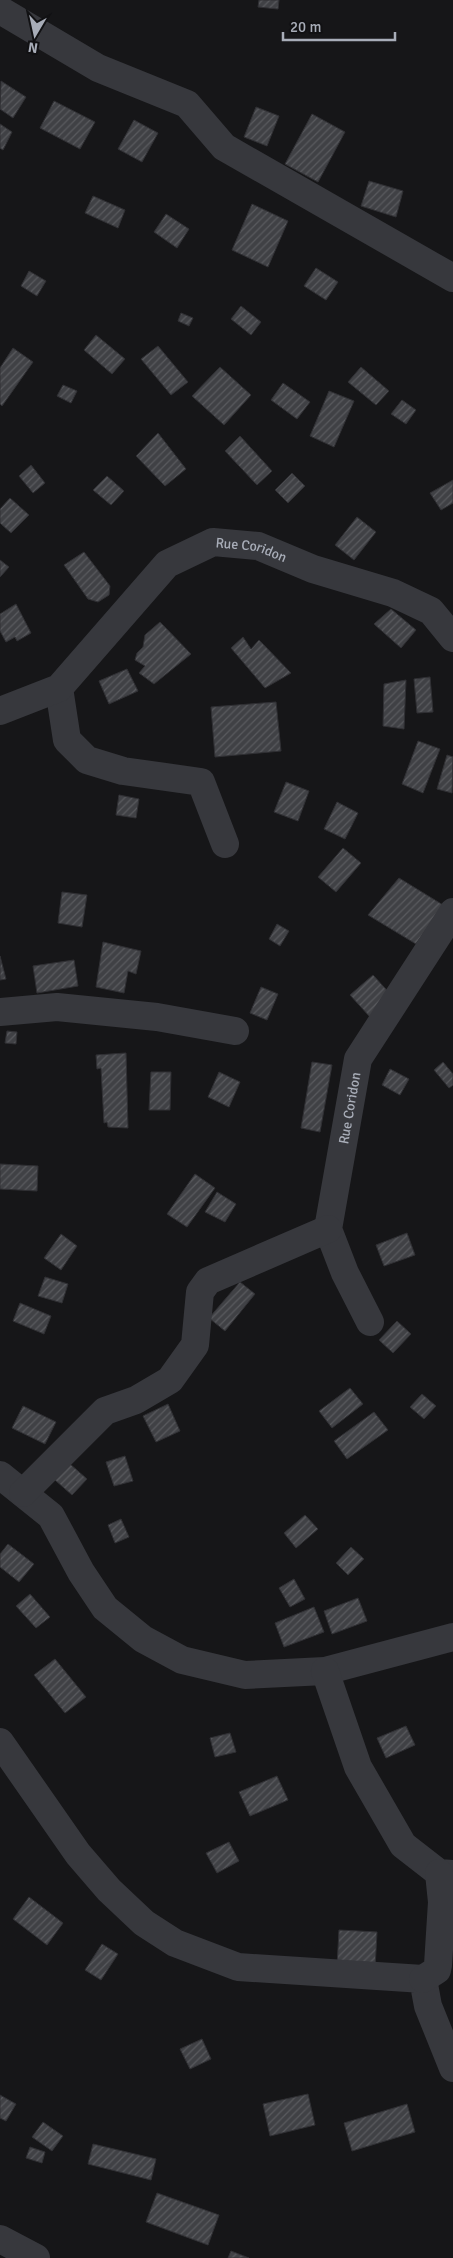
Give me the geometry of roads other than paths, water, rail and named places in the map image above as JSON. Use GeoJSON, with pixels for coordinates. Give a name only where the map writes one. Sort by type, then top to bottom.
{"type":"FeatureCollection","features":[{"type":"Feature","properties":{"kind":"street"},"geometry":{"type":"LineString","coordinates":[[0,10],[98,68],[187,104],[224,148],[453,278]]}},
{"type":"Feature","properties":{"kind":"street","name":"Rue Coridon"},"geometry":{"type":"LineString","coordinates":[[0,711],[59,688],[167,564],[213,542],[258,546],[313,569],[393,593],[431,611],[453,638]]}},
{"type":"Feature","properties":{"kind":"street"},"geometry":{"type":"LineString","coordinates":[[59,688],[67,740],[87,760],[123,771],[201,782],[225,844]]}},
{"type":"Feature","properties":{"kind":"street","name":"Rue Coridon"},"geometry":{"type":"LineString","coordinates":[[328,1229],[358,1059],[453,912]]}},
{"type":"Feature","properties":{"kind":"street"},"geometry":{"type":"LineString","coordinates":[[0,1012],[58,1007],[157,1017],[235,1031]]}},
{"type":"Feature","properties":{"kind":"street"},"geometry":{"type":"LineString","coordinates":[[23,1493],[105,1412],[136,1400],[170,1380],[195,1345],[200,1292],[208,1281],[328,1229],[345,1273],[370,1322]]}},
{"type":"Feature","properties":{"kind":"street"},"geometry":{"type":"LineString","coordinates":[[0,1475],[51,1516],[81,1572],[105,1608],[143,1639],[182,1660],[245,1675],[325,1671],[453,1637]]}},
{"type":"Feature","properties":{"kind":"street"},"geometry":{"type":"LineString","coordinates":[[0,1742],[78,1854],[109,1890],[144,1923],[175,1943],[238,1967],[423,1979],[437,1970],[446,1873],[403,1845],[358,1767],[325,1671]]}},
{"type":"Feature","properties":{"kind":"street"},"geometry":{"type":"LineString","coordinates":[[423,1979],[428,2006],[453,2068]]}},
{"type":"Feature","properties":{"kind":"street"},"geometry":{"type":"LineString","coordinates":[[0,2239],[36,2258]]}}]}
